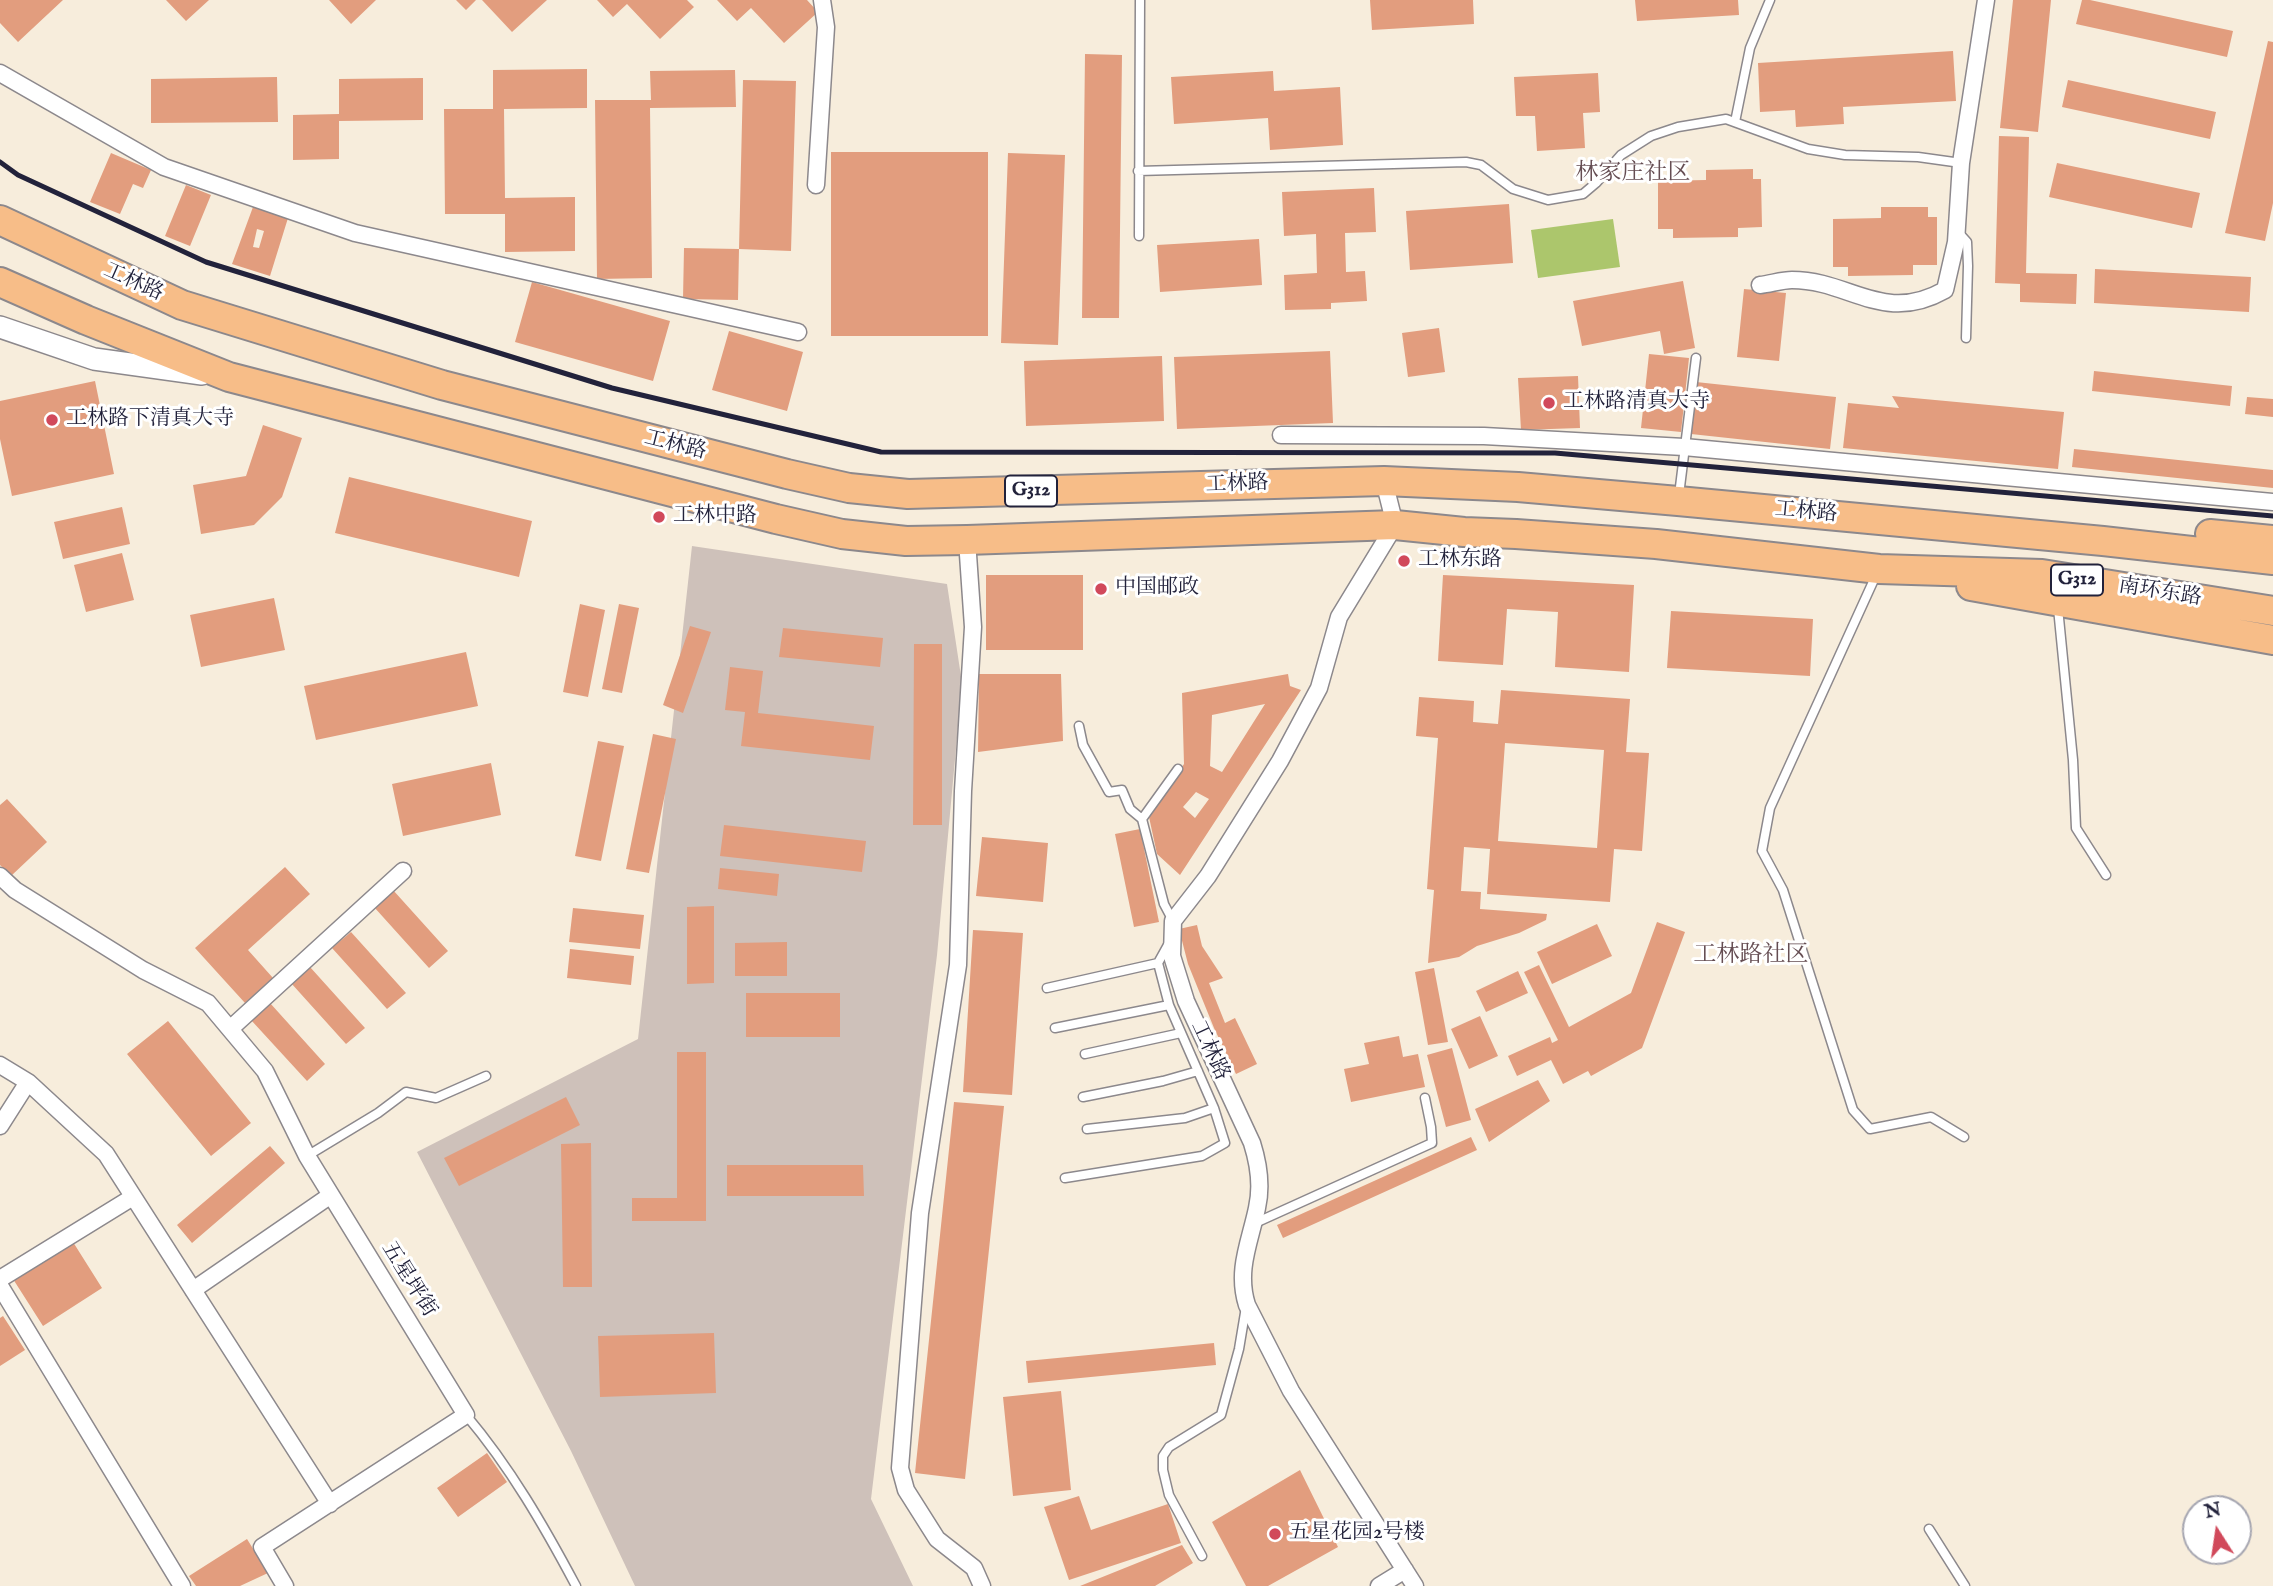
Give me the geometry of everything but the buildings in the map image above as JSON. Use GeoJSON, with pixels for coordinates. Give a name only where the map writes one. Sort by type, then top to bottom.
{"type":"FeatureCollection","features":[{"type":"Feature","properties":{"kind":"highway","name":"工林路"},"geometry":{"type":"LineString","coordinates":[[0,220],[182,305],[442,385],[849,488],[908,494],[1384,481],[1518,487],[2103,541]]}},
{"type":"Feature","properties":{"kind":"highway","name":"G312"},"geometry":{"type":"LineString","coordinates":[[0,282],[86,320],[229,377],[763,516],[842,534],[906,541],[1395,525],[1464,533],[1656,544],[1879,569]]}},
{"type":"Feature","properties":{"kind":"highway"},"geometry":{"type":"LineString","coordinates":[[2103,541],[2196,532],[2273,540]]}},
{"type":"Feature","properties":{"kind":"highway","name":"南环东路"},"geometry":{"type":"LineString","coordinates":[[2103,541],[2273,560]]}},
{"type":"Feature","properties":{"kind":"highway"},"geometry":{"type":"LineString","coordinates":[[1879,569],[2273,640]]}},
{"type":"Feature","properties":{"kind":"highway","name":"南环东路"},"geometry":{"type":"LineString","coordinates":[[1879,569],[2042,574],[2273,611]]}},
{"type":"Feature","properties":{"kind":"street"},"geometry":{"type":"LineString","coordinates":[[816,185],[826,27],[822,0]]}},
{"type":"Feature","properties":{"kind":"street"},"geometry":{"type":"LineString","coordinates":[[1760,285],[1792,280],[1829,286],[1874,302],[1894,304],[1927,300],[1945,290],[1956,242],[1961,163],[1986,0]]}},
{"type":"Feature","properties":{"kind":"street"},"geometry":{"type":"LineString","coordinates":[[0,73],[164,167],[355,233],[797,332]]}},
{"type":"Feature","properties":{"kind":"street"},"geometry":{"type":"LineString","coordinates":[[0,327],[93,359],[229,377]]}},
{"type":"Feature","properties":{"kind":"street"},"geometry":{"type":"LineString","coordinates":[[1281,435],[1484,436],[1684,447],[2273,502]]}},
{"type":"Feature","properties":{"kind":"street"},"geometry":{"type":"LineString","coordinates":[[1173,921],[1208,876],[1280,761],[1319,688],[1339,617],[1395,525],[1384,481]]}},
{"type":"Feature","properties":{"kind":"street"},"geometry":{"type":"LineString","coordinates":[[967,540],[973,627],[963,791],[958,965],[920,1213],[900,1468],[906,1490],[937,1539],[974,1568],[982,1586]]}},
{"type":"Feature","properties":{"kind":"street"},"geometry":{"type":"LineString","coordinates":[[230,1029],[403,871]]}},
{"type":"Feature","properties":{"kind":"street","name":"五星坪街"},"geometry":{"type":"LineString","coordinates":[[0,876],[15,890],[143,970],[208,1003],[265,1071],[307,1156],[466,1415]]}},
{"type":"Feature","properties":{"kind":"street","name":"工林路"},"geometry":{"type":"LineString","coordinates":[[1173,921],[1171,940],[1177,975],[1186,1001],[1250,1137],[1258,1160],[1258,1206],[1241,1276],[1247,1305],[1291,1391],[1415,1586]]}},
{"type":"Feature","properties":{"kind":"street"},"geometry":{"type":"LineString","coordinates":[[0,1066],[28,1082],[106,1154],[330,1504]]}},
{"type":"Feature","properties":{"kind":"street"},"geometry":{"type":"LineString","coordinates":[[0,1126],[28,1082]]}},
{"type":"Feature","properties":{"kind":"street"},"geometry":{"type":"LineString","coordinates":[[193,1290],[331,1195]]}},
{"type":"Feature","properties":{"kind":"street"},"geometry":{"type":"LineString","coordinates":[[0,1279],[133,1197]]}},
{"type":"Feature","properties":{"kind":"street"},"geometry":{"type":"LineString","coordinates":[[0,1286],[182,1586]]}},
{"type":"Feature","properties":{"kind":"street"},"geometry":{"type":"LineString","coordinates":[[279,1584],[262,1547],[466,1415]]}},
{"type":"Feature","properties":{"kind":"street"},"geometry":{"type":"LineString","coordinates":[[1379,1586],[1405,1570]]}},
{"type":"Feature","properties":{"kind":"lane"},"geometry":{"type":"LineString","coordinates":[[1139,236],[1140,0]]}},
{"type":"Feature","properties":{"kind":"lane"},"geometry":{"type":"LineString","coordinates":[[1735,122],[1750,48],[1770,0]]}},
{"type":"Feature","properties":{"kind":"lane"},"geometry":{"type":"LineString","coordinates":[[1138,171],[1466,162],[1480,165],[1513,189],[1548,200],[1583,194],[1621,155],[1651,136],[1678,127],[1726,119],[1808,149],[1845,155],[1918,157],[1961,163]]}},
{"type":"Feature","properties":{"kind":"lane"},"geometry":{"type":"LineString","coordinates":[[1956,229],[1967,242],[1966,338]]}},
{"type":"Feature","properties":{"kind":"lane"},"geometry":{"type":"LineString","coordinates":[[1678,501],[1696,358]]}},
{"type":"Feature","properties":{"kind":"lane"},"geometry":{"type":"LineString","coordinates":[[1879,569],[1770,808],[1762,851],[1783,890],[1853,1111],[1870,1129],[1931,1117],[1964,1136]]}},
{"type":"Feature","properties":{"kind":"lane"},"geometry":{"type":"LineString","coordinates":[[2057,601],[2073,760],[2076,828],[2106,875]]}},
{"type":"Feature","properties":{"kind":"lane"},"geometry":{"type":"LineString","coordinates":[[1079,726],[1083,745],[1109,792],[1122,790],[1130,810],[1142,819],[1164,904],[1173,921]]}},
{"type":"Feature","properties":{"kind":"lane"},"geometry":{"type":"LineString","coordinates":[[1142,819],[1178,769]]}},
{"type":"Feature","properties":{"kind":"lane"},"geometry":{"type":"LineString","coordinates":[[1065,1178],[1202,1156],[1225,1143],[1214,1108],[1169,1005],[1158,963],[1171,940]]}},
{"type":"Feature","properties":{"kind":"lane"},"geometry":{"type":"LineString","coordinates":[[1046,988],[1158,963]]}},
{"type":"Feature","properties":{"kind":"lane"},"geometry":{"type":"LineString","coordinates":[[1055,1028],[1169,1005]]}},
{"type":"Feature","properties":{"kind":"lane"},"geometry":{"type":"LineString","coordinates":[[1085,1054],[1181,1033]]}},
{"type":"Feature","properties":{"kind":"lane"},"geometry":{"type":"LineString","coordinates":[[1083,1097],[1163,1082],[1198,1071]]}},
{"type":"Feature","properties":{"kind":"lane"},"geometry":{"type":"LineString","coordinates":[[307,1156],[378,1113],[406,1092],[436,1098],[486,1076]]}},
{"type":"Feature","properties":{"kind":"lane"},"geometry":{"type":"LineString","coordinates":[[1253,1224],[1432,1143],[1432,1127],[1425,1098]]}},
{"type":"Feature","properties":{"kind":"lane"},"geometry":{"type":"LineString","coordinates":[[1087,1129],[1185,1118],[1214,1108]]}},
{"type":"Feature","properties":{"kind":"lane"},"geometry":{"type":"LineString","coordinates":[[1202,1556],[1169,1495],[1163,1471],[1163,1456],[1169,1447],[1221,1415],[1239,1349],[1247,1305]]}},
{"type":"Feature","properties":{"kind":"lane"},"geometry":{"type":"LineString","coordinates":[[466,1415],[495,1450],[576,1586]]}},
{"type":"Feature","properties":{"kind":"lane"},"geometry":{"type":"LineString","coordinates":[[1929,1529],[1965,1586]]}},
{"type":"Feature","properties":{"kind":"shaded area"},"geometry":{"type":"Polygon","coordinates":[[[692,546],[947,584],[962,683],[937,955],[871,1499],[913,1586],[635,1586],[571,1451],[417,1152],[638,1039],[692,546]]]}},
{"type":"Feature","properties":{"kind":"green space"},"geometry":{"type":"Polygon","coordinates":[[[1613,219],[1620,267],[1538,278],[1531,230],[1613,219]]]}},
{"type":"Feature","properties":{"kind":"railway"},"geometry":{"type":"LineString","coordinates":[[0,162],[18,175],[206,262],[612,388],[881,452],[1555,453],[2273,516]]}},
{"type":"Feature","properties":{"kind":"place","name":"工林路清真大寺"},"geometry":{"type":"Point","coordinates":[1549,403]}},
{"type":"Feature","properties":{"kind":"place","name":"工林路下清真大寺"},"geometry":{"type":"Point","coordinates":[52,420]}},
{"type":"Feature","properties":{"kind":"place","name":"工林中路"},"geometry":{"type":"Point","coordinates":[659,517]}},
{"type":"Feature","properties":{"kind":"place","name":"工林东路"},"geometry":{"type":"Point","coordinates":[1404,561]}},
{"type":"Feature","properties":{"kind":"place","name":"中国邮政"},"geometry":{"type":"Point","coordinates":[1101,589]}},
{"type":"Feature","properties":{"kind":"place","name":"五星花园2号楼"},"geometry":{"type":"Point","coordinates":[1275,1534]}},
{"type":"Feature","properties":{"kind":"district","name":"林家庄社区"},"geometry":{"type":"Point","coordinates":[1633,174]}},
{"type":"Feature","properties":{"kind":"district","name":"工林路社区"},"geometry":{"type":"Point","coordinates":[1751,956]}}]}
